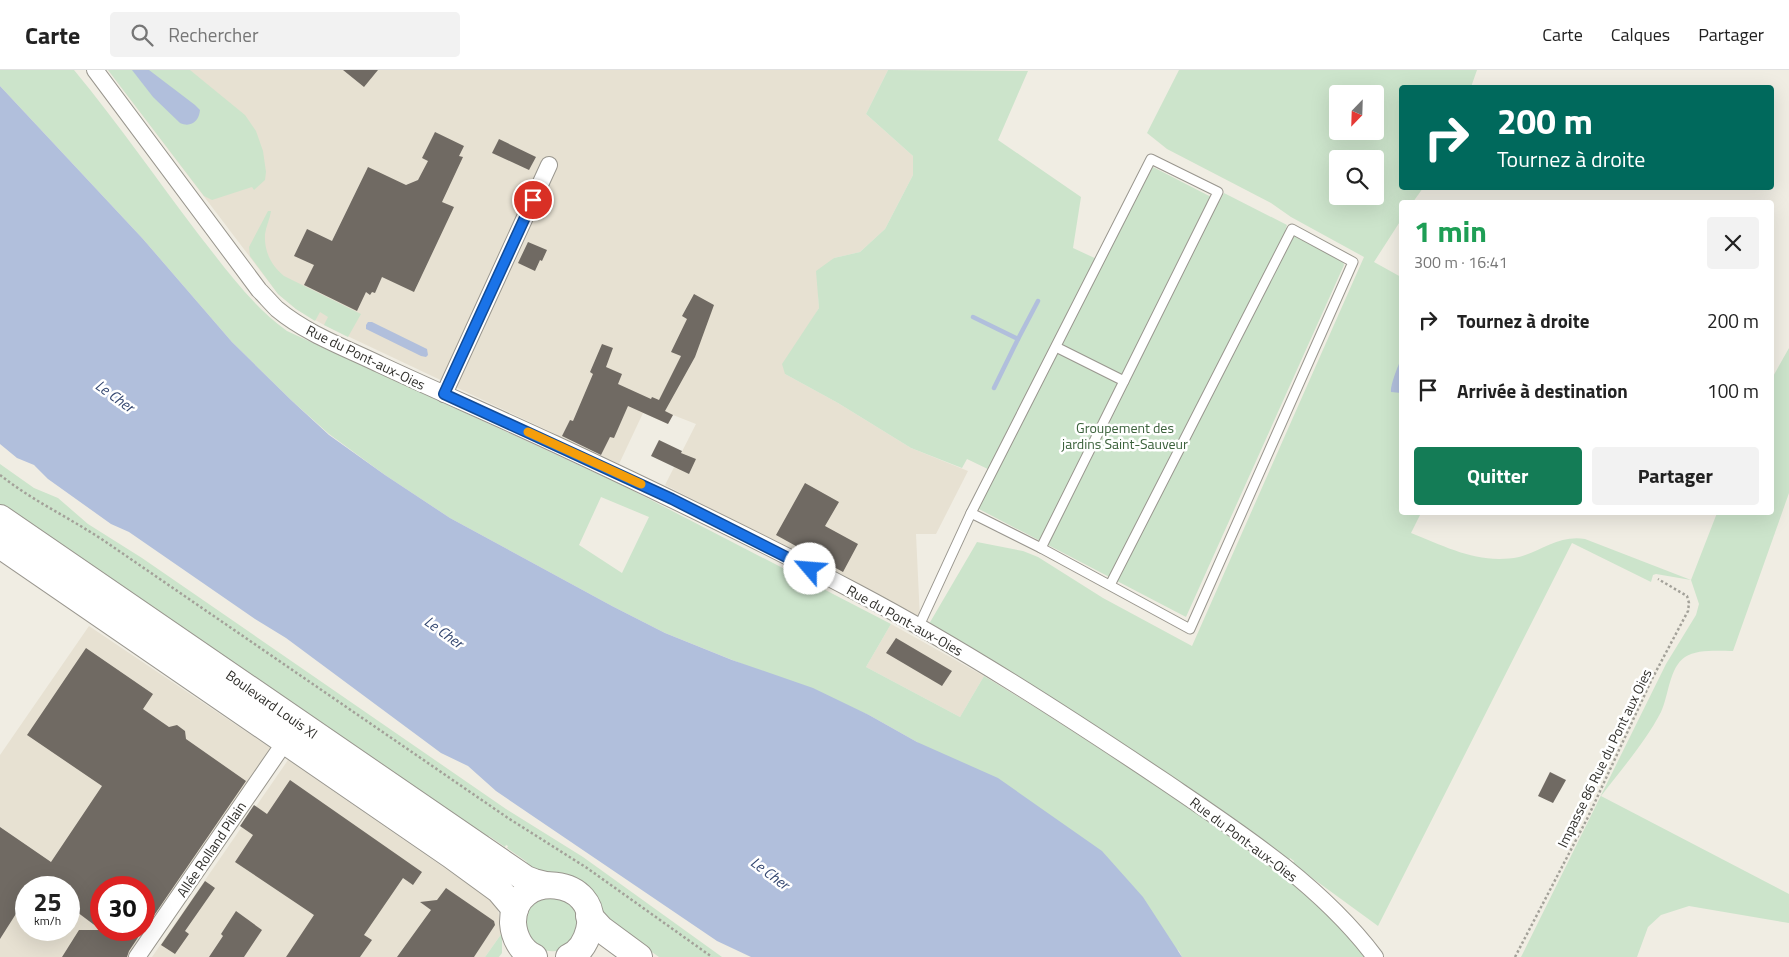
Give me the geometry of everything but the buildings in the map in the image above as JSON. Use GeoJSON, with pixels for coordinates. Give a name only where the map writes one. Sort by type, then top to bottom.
{"type":"FeatureCollection","features":[{"type":"Feature","properties":{"kind":"main road","name":"Boulevard Louis XI"},"geometry":{"type":"LineString","coordinates":[[0,518],[526,879],[546,885],[556,884],[574,892],[581,898],[590,916],[600,929],[639,957]]}},
{"type":"Feature","properties":{"kind":"main road","name":"Boulevard Louis XI"},"geometry":{"type":"LineString","coordinates":[[3,549],[451,855],[499,890],[515,909]]}},
{"type":"Feature","properties":{"kind":"main road"},"geometry":{"type":"LineString","coordinates":[[534,957],[522,948],[516,938],[513,919],[515,909],[520,900],[527,893],[546,885]]}},
{"type":"Feature","properties":{"kind":"main road"},"geometry":{"type":"LineString","coordinates":[[580,956],[581,947],[587,938],[590,927],[590,916]]}},
{"type":"Feature","properties":{"kind":"street","name":"Rue du Pont-aux-Oies"},"geometry":{"type":"LineString","coordinates":[[95,70],[259,290],[277,308],[312,332],[672,499],[858,593],[996,672],[1084,728],[1230,826],[1290,872],[1324,902],[1357,935],[1375,957]]}},
{"type":"Feature","properties":{"kind":"street"},"geometry":{"type":"LineString","coordinates":[[444,394],[549,165]]}},
{"type":"Feature","properties":{"kind":"street","name":"Allée Rolland Pilain"},"geometry":{"type":"LineString","coordinates":[[137,957],[285,742]]}},
{"type":"Feature","properties":{"kind":"lane"},"geometry":{"type":"LineString","coordinates":[[918,628],[971,513],[1151,159],[1218,192],[1041,548]]}},
{"type":"Feature","properties":{"kind":"lane"},"geometry":{"type":"LineString","coordinates":[[971,513],[1041,548],[1190,630],[1353,262],[1292,229],[1110,585]]}},
{"type":"Feature","properties":{"kind":"lane"},"geometry":{"type":"LineString","coordinates":[[1056,347],[1124,381]]}},
{"type":"Feature","properties":{"kind":"path"},"geometry":{"type":"LineString","coordinates":[[0,475],[37,502],[103,540],[508,818],[587,868],[712,957]]}},
{"type":"Feature","properties":{"kind":"path","name":"Impasse 86 Rue du Pont aux Oies"},"geometry":{"type":"LineString","coordinates":[[1515,957],[1588,817],[1648,688],[1688,611],[1689,601],[1687,596],[1658,580]]}},
{"type":"Feature","properties":{"kind":"shaded area"},"geometry":{"type":"Polygon","coordinates":[[[108,70],[888,70],[866,114],[913,156],[913,175],[885,229],[860,252],[834,258],[818,291],[819,308],[785,374],[838,403],[911,448],[968,471],[936,534],[916,534],[920,619],[665,485],[696,424],[673,415],[668,424],[643,413],[619,464],[324,325],[296,309],[278,294],[108,70]]]}},
{"type":"Feature","properties":{"kind":"shaded area"},"geometry":{"type":"Polygon","coordinates":[[[891,624],[984,676],[960,717],[866,667],[891,624]]]}},
{"type":"Feature","properties":{"kind":"shaded area"},"geometry":{"type":"Polygon","coordinates":[[[89,626],[272,749],[155,918],[155,876],[90,876],[90,941],[139,941],[128,957],[0,957],[0,755],[89,626]]]}},
{"type":"Feature","properties":{"kind":"shaded area"},"geometry":{"type":"Polygon","coordinates":[[[288,760],[497,904],[502,933],[485,957],[152,957],[288,760]]]}},
{"type":"Feature","properties":{"kind":"green space"},"geometry":{"type":"Polygon","coordinates":[[[0,70],[74,70],[229,273],[262,310],[287,331],[620,484],[891,624],[866,667],[960,717],[984,676],[1210,820],[1266,861],[1316,902],[1367,957],[1182,957],[1179,951],[917,742],[869,715],[665,633],[450,518],[385,475],[329,434],[291,400],[232,342],[143,239],[0,86],[0,70]],[[601,497],[579,545],[622,573],[649,517],[601,497]]]}},
{"type":"Feature","properties":{"kind":"green space"},"geometry":{"type":"Polygon","coordinates":[[[108,70],[190,70],[245,115],[256,131],[263,151],[266,172],[265,180],[254,190],[252,187],[212,200],[204,196],[108,70]]]}},
{"type":"Feature","properties":{"kind":"green space","name":"Groupement des jardins Saint-Sauveur"},"geometry":{"type":"Polygon","coordinates":[[[888,70],[1028,71],[998,140],[1081,197],[1073,248],[1101,261],[1153,167],[1219,201],[1224,193],[1287,225],[1285,231],[1343,261],[1344,265],[1186,617],[977,508],[994,472],[967,459],[962,468],[911,448],[838,403],[785,374],[782,364],[819,308],[816,271],[834,258],[860,252],[885,229],[913,175],[913,156],[866,114],[888,70]]]}},
{"type":"Feature","properties":{"kind":"green space"},"geometry":{"type":"Polygon","coordinates":[[[1179,70],[1477,70],[1472,85],[1399,85],[1399,190],[1422,190],[1414,200],[1399,200],[1399,223],[1374,262],[1399,276],[1399,515],[1420,515],[1411,533],[1450,549],[1477,557],[1504,559],[1519,557],[1559,541],[1576,538],[1585,539],[1691,580],[1656,574],[1653,575],[1651,582],[1572,543],[1378,926],[1293,864],[1294,861],[1290,858],[1287,863],[1156,768],[1067,707],[976,650],[929,624],[977,542],[1023,551],[1038,557],[1103,598],[1192,646],[1364,257],[1291,217],[1271,203],[1167,149],[1147,133],[1179,70]]]}},
{"type":"Feature","properties":{"kind":"green space"},"geometry":{"type":"Polygon","coordinates":[[[268,211],[271,211],[265,241],[272,263],[284,276],[361,314],[348,337],[324,325],[328,317],[320,312],[315,321],[296,309],[278,294],[250,256],[249,247],[268,211]]]}},
{"type":"Feature","properties":{"kind":"green space"},"geometry":{"type":"Polygon","coordinates":[[[1789,348],[1789,493],[1733,651],[1708,651],[1690,654],[1680,662],[1672,675],[1664,705],[1655,723],[1601,796],[1789,894],[1789,923],[1689,906],[1661,915],[1648,927],[1637,957],[1521,957],[1666,664],[1696,615],[1699,604],[1691,580],[1716,515],[1774,515],[1774,375],[1789,348]]]}},
{"type":"Feature","properties":{"kind":"green space"},"geometry":{"type":"Polygon","coordinates":[[[0,464],[34,488],[58,498],[88,524],[142,558],[506,809],[583,857],[722,957],[659,957],[546,874],[525,865],[527,862],[507,848],[508,846],[506,845],[505,847],[489,836],[486,839],[0,505],[0,464]]]}},
{"type":"Feature","properties":{"kind":"green space"},"geometry":{"type":"Polygon","coordinates":[[[545,895],[573,903],[580,930],[561,950],[543,950],[525,930],[529,906],[545,895]]]}},
{"type":"Feature","properties":{"kind":"green space"},"geometry":{"type":"Polygon","coordinates":[[[502,933],[502,953],[499,957],[485,957],[502,933]]]}},
{"type":"Feature","properties":{"kind":"water"},"geometry":{"type":"Polygon","coordinates":[[[132,70],[149,70],[195,105],[200,110],[196,120],[188,125],[180,123],[153,97],[132,70]]]}},
{"type":"Feature","properties":{"kind":"water","name":"Le Cher"},"geometry":{"type":"Polygon","coordinates":[[[0,86],[143,239],[232,342],[329,435],[450,518],[612,606],[665,633],[732,660],[813,688],[869,715],[917,742],[998,778],[1102,851],[1143,897],[1182,957],[751,957],[717,941],[496,791],[468,766],[441,753],[286,638],[255,619],[129,532],[111,524],[48,479],[34,465],[17,458],[0,444],[0,86]]]}},
{"type":"Feature","properties":{"kind":"water"},"geometry":{"type":"Polygon","coordinates":[[[368,322],[372,322],[427,349],[428,355],[426,357],[421,356],[366,329],[368,322]]]}},
{"type":"Feature","properties":{"kind":"water"},"geometry":{"type":"Polygon","coordinates":[[[1399,364],[1399,393],[1391,392],[1399,364]]]}},
{"type":"Feature","properties":{"kind":"waterway"},"geometry":{"type":"LineString","coordinates":[[973,317],[1018,339],[1038,301]]}},
{"type":"Feature","properties":{"kind":"waterway"},"geometry":{"type":"LineString","coordinates":[[994,388],[1018,339]]}},
{"type":"Feature","properties":{"kind":"slow traffic"},"geometry":{"type":"LineString","coordinates":[[528,432],[641,484]]}},
{"type":"Feature","properties":{"kind":"route"},"geometry":{"type":"LineString","coordinates":[[533,200],[444,394],[672,499],[810,569]]}}]}
